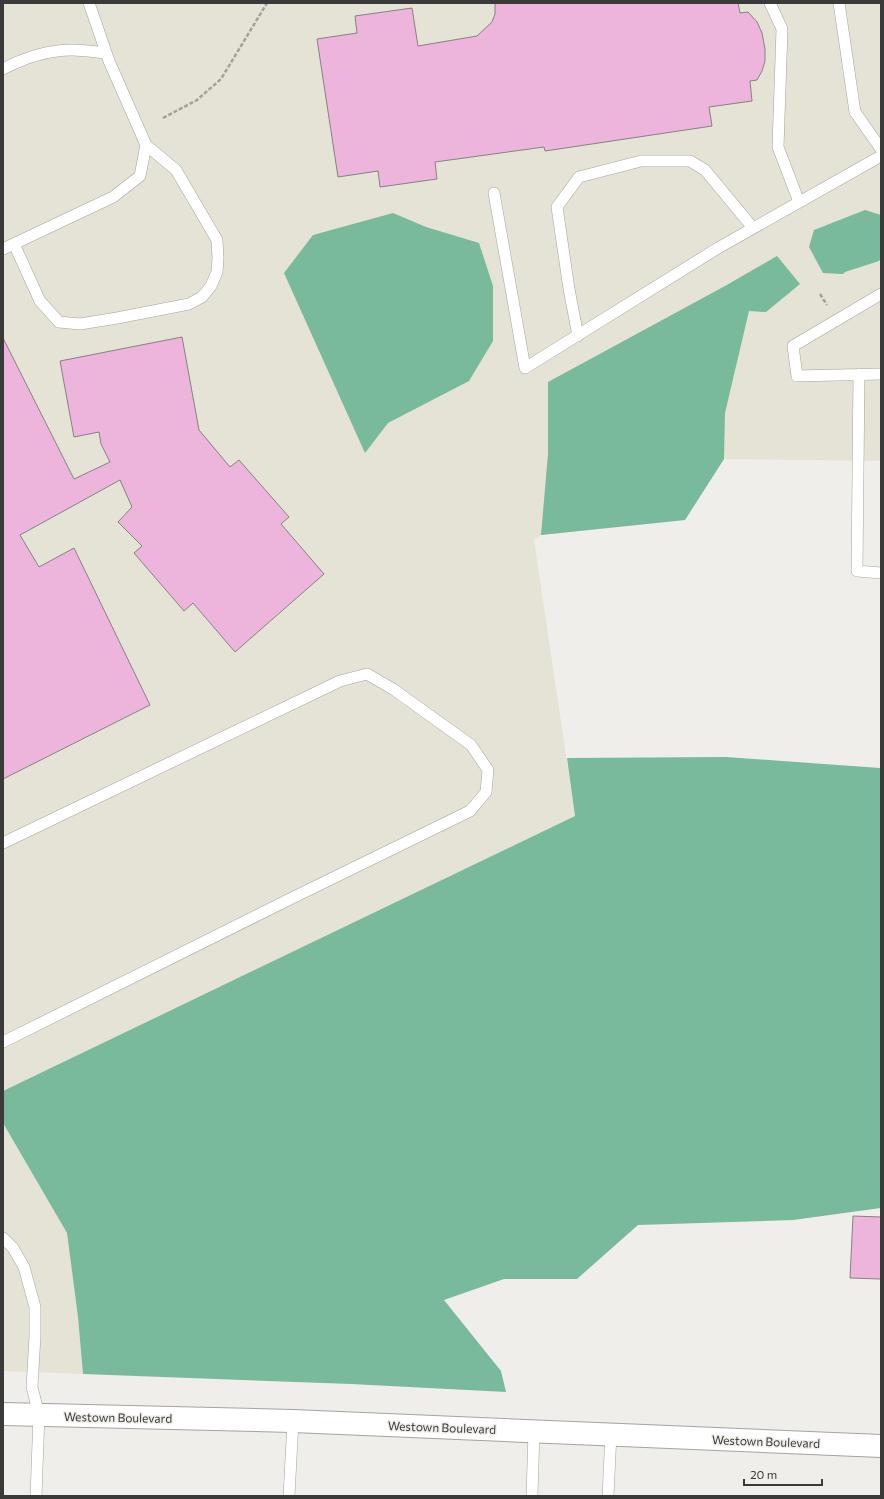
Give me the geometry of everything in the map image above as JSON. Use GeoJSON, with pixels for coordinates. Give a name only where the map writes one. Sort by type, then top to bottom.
{"type":"FeatureCollection","features":[{"type":"Feature","properties":{"kind":"street","name":"Westown Boulevard"},"geometry":{"type":"LineString","coordinates":[[3,1414],[293,1421],[881,1446]]}},
{"type":"Feature","properties":{"kind":"lane"},"geometry":{"type":"LineString","coordinates":[[14,244],[40,301],[59,322],[80,324],[189,304],[202,297],[211,286],[217,272],[217,240],[176,170],[146,145],[106,53],[89,3]]}},
{"type":"Feature","properties":{"kind":"lane"},"geometry":{"type":"LineString","coordinates":[[770,3],[782,29],[778,147],[799,202]]}},
{"type":"Feature","properties":{"kind":"lane"},"geometry":{"type":"LineString","coordinates":[[839,3],[855,112],[881,149]]}},
{"type":"Feature","properties":{"kind":"lane"},"geometry":{"type":"LineString","coordinates":[[3,69],[18,61],[47,52],[71,50],[106,53]]}},
{"type":"Feature","properties":{"kind":"lane"},"geometry":{"type":"LineString","coordinates":[[3,249],[113,198],[140,176],[146,145]]}},
{"type":"Feature","properties":{"kind":"lane"},"geometry":{"type":"LineString","coordinates":[[494,193],[525,368],[718,248],[881,156]]}},
{"type":"Feature","properties":{"kind":"lane"},"geometry":{"type":"LineString","coordinates":[[578,336],[569,289],[557,207],[579,177],[641,161],[690,161],[704,170],[753,228]]}},
{"type":"Feature","properties":{"kind":"lane"},"geometry":{"type":"LineString","coordinates":[[881,294],[793,346],[797,376],[881,374]]}},
{"type":"Feature","properties":{"kind":"lane"},"geometry":{"type":"LineString","coordinates":[[859,374],[857,571],[881,573]]}},
{"type":"Feature","properties":{"kind":"lane"},"geometry":{"type":"LineString","coordinates":[[3,843],[340,681],[367,674],[393,689],[471,745],[488,770],[486,792],[470,811],[3,1042]]}},
{"type":"Feature","properties":{"kind":"lane"},"geometry":{"type":"LineString","coordinates":[[3,1238],[13,1248],[24,1267],[35,1308],[32,1387],[39,1415],[36,1496]]}},
{"type":"Feature","properties":{"kind":"lane"},"geometry":{"type":"LineString","coordinates":[[289,1496],[293,1421]]}},
{"type":"Feature","properties":{"kind":"lane"},"geometry":{"type":"LineString","coordinates":[[532,1496],[534,1431]]}},
{"type":"Feature","properties":{"kind":"lane"},"geometry":{"type":"LineString","coordinates":[[608,1496],[611,1434]]}},
{"type":"Feature","properties":{"kind":"path"},"geometry":{"type":"LineString","coordinates":[[163,118],[197,100],[222,79],[267,3]]}},
{"type":"Feature","properties":{"kind":"shaded area"},"geometry":{"type":"Polygon","coordinates":[[[3,3],[881,3],[881,461],[724,459],[685,520],[541,535],[534,540],[575,816],[3,1091],[3,3]]]}},
{"type":"Feature","properties":{"kind":"shaded area"},"geometry":{"type":"Polygon","coordinates":[[[3,1123],[67,1233],[78,1317],[83,1374],[3,1371],[3,1123]]]}},
{"type":"Feature","properties":{"kind":"green space"},"geometry":{"type":"Polygon","coordinates":[[[865,210],[881,215],[881,258],[879,261],[845,272],[843,274],[823,273],[809,247],[814,230],[865,210]]]}},
{"type":"Feature","properties":{"kind":"green space"},"geometry":{"type":"Polygon","coordinates":[[[393,213],[426,227],[479,243],[493,286],[493,341],[469,381],[388,423],[365,453],[284,273],[313,235],[393,213]]]}},
{"type":"Feature","properties":{"kind":"green space"},"geometry":{"type":"Polygon","coordinates":[[[777,256],[800,284],[766,312],[749,311],[725,413],[724,459],[685,520],[541,535],[548,454],[548,382],[725,286],[777,256]]]}},
{"type":"Feature","properties":{"kind":"green space"},"geometry":{"type":"Polygon","coordinates":[[[726,757],[880,768],[881,1208],[793,1220],[638,1225],[577,1279],[504,1279],[444,1300],[501,1371],[506,1392],[351,1384],[83,1374],[78,1317],[67,1233],[3,1123],[3,1091],[575,816],[567,758],[726,757]]]}},
{"type":"Feature","properties":{"kind":"building"},"geometry":{"type":"Polygon","coordinates":[[[495,3],[738,3],[740,13],[748,12],[757,22],[762,33],[765,49],[765,61],[757,80],[750,81],[752,101],[709,107],[712,126],[545,151],[544,147],[435,162],[437,179],[380,187],[378,171],[338,177],[317,39],[357,33],[355,16],[412,8],[418,46],[477,36],[492,22],[495,14],[495,3]]]}},
{"type":"Feature","properties":{"kind":"building"},"geometry":{"type":"Polygon","coordinates":[[[182,337],[199,430],[230,467],[239,460],[289,517],[281,524],[324,574],[235,652],[193,603],[184,611],[134,553],[142,546],[118,522],[132,507],[120,480],[20,535],[39,567],[74,548],[150,705],[3,779],[3,338],[74,479],[110,462],[101,444],[99,432],[74,437],[60,361],[182,337]]]}},
{"type":"Feature","properties":{"kind":"building"},"geometry":{"type":"Polygon","coordinates":[[[853,1216],[881,1217],[881,1279],[850,1278],[853,1216]]]}}]}
